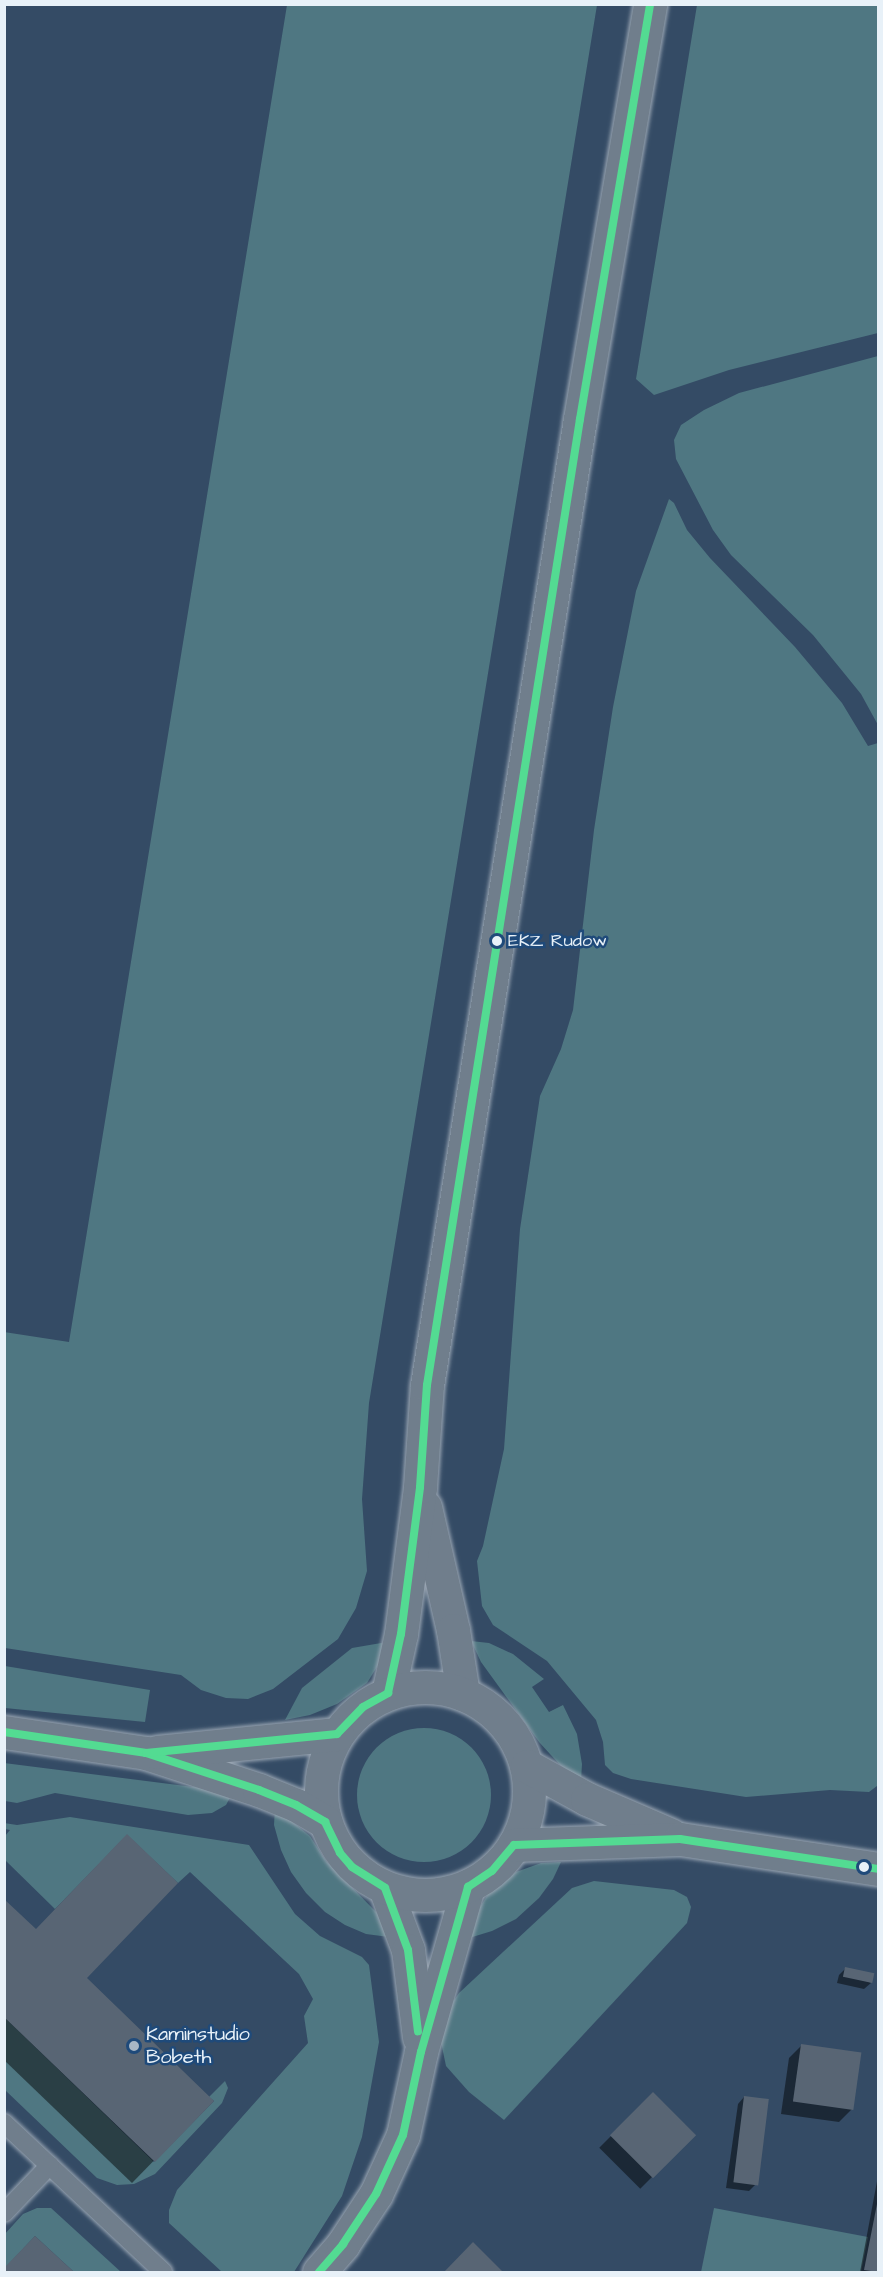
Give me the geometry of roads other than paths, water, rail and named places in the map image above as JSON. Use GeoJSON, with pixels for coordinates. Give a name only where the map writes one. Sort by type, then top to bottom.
{"type":"FeatureCollection","features":[{"type":"Feature","properties":{"kind":"street"},"geometry":{"type":"LineString","coordinates":[[388,1693],[401,1634],[420,1487],[427,1385],[578,431],[650,4]]}},
{"type":"Feature","properties":{"kind":"street"},"geometry":{"type":"LineString","coordinates":[[420,1487],[453,1630],[463,1694]]}},
{"type":"Feature","properties":{"kind":"street"},"geometry":{"type":"LineString","coordinates":[[428,1686],[463,1694],[488,1707],[508,1727],[527,1766],[530,1788],[528,1810],[514,1845],[492,1872],[468,1887],[447,1894],[425,1896],[405,1894],[385,1888],[352,1867],[340,1853],[325,1822],[320,1792],[322,1773],[337,1734],[363,1707],[388,1693],[407,1687],[428,1686]]}},
{"type":"Feature","properties":{"kind":"street"},"geometry":{"type":"LineString","coordinates":[[4,1732],[146,1753],[259,1790],[296,1805],[325,1822]]}},
{"type":"Feature","properties":{"kind":"street"},"geometry":{"type":"LineString","coordinates":[[146,1753],[337,1734]]}},
{"type":"Feature","properties":{"kind":"street"},"geometry":{"type":"LineString","coordinates":[[527,1766],[587,1799],[680,1839]]}},
{"type":"Feature","properties":{"kind":"street"},"geometry":{"type":"LineString","coordinates":[[514,1845],[680,1839],[879,1869]]}},
{"type":"Feature","properties":{"kind":"street"},"geometry":{"type":"LineString","coordinates":[[319,2272],[343,2244],[376,2194],[403,2135],[421,2052],[468,1887]]}},
{"type":"Feature","properties":{"kind":"street"},"geometry":{"type":"LineString","coordinates":[[385,1888],[408,1950],[421,2052]]}},
{"type":"Feature","properties":{"kind":"lane"},"geometry":{"type":"LineString","coordinates":[[4,2123],[163,2272]]}},
{"type":"Feature","properties":{"kind":"lane"},"geometry":{"type":"LineString","coordinates":[[4,2213],[50,2165]]}},
{"type":"Feature","properties":{"kind":"place","name":"EKZ Rudow"},"geometry":{"type":"Point","coordinates":[497,941]}},
{"type":"Feature","properties":{"kind":"place","name":"Kaminstudio Bobeth"},"geometry":{"type":"Point","coordinates":[134,2046]}}]}
